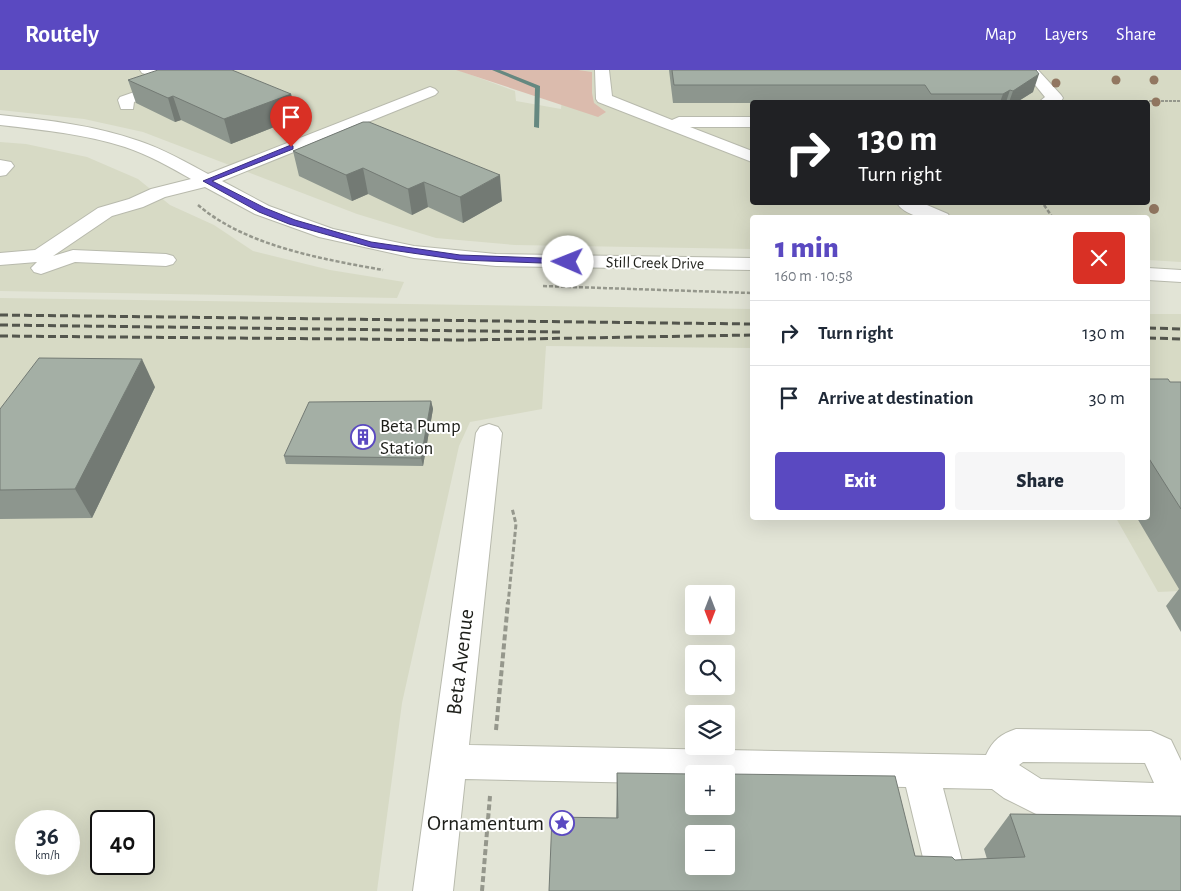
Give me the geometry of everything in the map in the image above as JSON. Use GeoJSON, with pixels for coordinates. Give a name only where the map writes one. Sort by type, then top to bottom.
{"type":"FeatureCollection","features":[{"type":"Feature","properties":{"kind":"street"},"geometry":{"type":"LineString","coordinates":[[147,70],[159,70]]}},
{"type":"Feature","properties":{"kind":"street"},"geometry":{"type":"LineString","coordinates":[[602,70],[604,100],[750,156]]}},
{"type":"Feature","properties":{"kind":"street"},"geometry":{"type":"LineString","coordinates":[[1030,70],[1055,98],[1051,100]]}},
{"type":"Feature","properties":{"kind":"street"},"geometry":{"type":"LineString","coordinates":[[127,106],[126,100],[180,81]]}},
{"type":"Feature","properties":{"kind":"street"},"geometry":{"type":"LineString","coordinates":[[0,271],[32,271],[67,249],[105,212],[136,203],[158,193],[206,181],[430,92]]}},
{"type":"Feature","properties":{"kind":"street","name":"Still Creek Drive"},"geometry":{"type":"LineString","coordinates":[[0,120],[39,123],[102,135],[132,144],[162,156],[262,210],[292,222],[371,244],[414,252],[496,260],[750,264]]}},
{"type":"Feature","properties":{"kind":"street"},"geometry":{"type":"LineString","coordinates":[[663,122],[750,122]]}},
{"type":"Feature","properties":{"kind":"street"},"geometry":{"type":"LineString","coordinates":[[0,165],[5,166],[0,171]]}},
{"type":"Feature","properties":{"kind":"street"},"geometry":{"type":"LineString","coordinates":[[910,205],[932,215]]}},
{"type":"Feature","properties":{"kind":"street"},"geometry":{"type":"LineString","coordinates":[[0,242],[166,260]]}},
{"type":"Feature","properties":{"kind":"street"},"geometry":{"type":"LineString","coordinates":[[0,259],[40,256],[67,249]]}},
{"type":"Feature","properties":{"kind":"street"},"geometry":{"type":"LineString","coordinates":[[1150,274],[1181,276]]}},
{"type":"Feature","properties":{"kind":"street","name":"Beta Avenue"},"geometry":{"type":"LineString","coordinates":[[433,891],[489,433]]}},
{"type":"Feature","properties":{"kind":"street"},"geometry":{"type":"LineString","coordinates":[[448,762],[999,772]]}},
{"type":"Feature","properties":{"kind":"street"},"geometry":{"type":"LineString","coordinates":[[920,771],[948,884]]}},
{"type":"Feature","properties":{"kind":"path"},"geometry":{"type":"LineString","coordinates":[[1150,102],[1181,102]]}},
{"type":"Feature","properties":{"kind":"path"},"geometry":{"type":"LineString","coordinates":[[482,891],[516,524],[510,503],[483,481]]}},
{"type":"Feature","properties":{"kind":"shaded area"},"geometry":{"type":"Polygon","coordinates":[[[0,70],[458,70],[515,91],[516,101],[561,109],[564,72],[559,70],[1181,70],[1181,262],[1150,260],[1150,215],[750,215],[750,249],[515,245],[436,238],[357,214],[143,132],[84,119],[0,110],[0,70]]]}},
{"type":"Feature","properties":{"kind":"shaded area"},"geometry":{"type":"Polygon","coordinates":[[[456,70],[578,70],[592,72],[594,103],[606,112],[598,117],[456,70]]]}},
{"type":"Feature","properties":{"kind":"shaded area"},"geometry":{"type":"Polygon","coordinates":[[[0,142],[26,144],[87,157],[138,179],[170,205],[214,225],[253,251],[330,270],[404,282],[397,298],[0,291],[0,142]]]}},
{"type":"Feature","properties":{"kind":"shaded area"},"geometry":{"type":"Polygon","coordinates":[[[0,298],[750,309],[750,348],[546,346],[542,409],[470,422],[459,446],[402,703],[377,891],[0,891],[0,298]]]}},
{"type":"Feature","properties":{"kind":"shaded area"},"geometry":{"type":"Polygon","coordinates":[[[1150,314],[1181,314],[1181,591],[1158,592],[1117,520],[1150,520],[1150,314]]]}},
{"type":"Feature","properties":{"kind":"building"},"geometry":{"type":"Polygon","coordinates":[[[158,70],[232,70],[291,94],[224,119],[173,96],[168,98],[128,80],[158,70]]]}},
{"type":"Feature","properties":{"kind":"building"},"geometry":{"type":"Polygon","coordinates":[[[672,70],[1036,70],[1039,74],[1013,91],[1010,90],[1003,94],[931,94],[925,85],[674,85],[672,70]]]}},
{"type":"Feature","properties":{"kind":"building"},"geometry":{"type":"Polygon","coordinates":[[[363,122],[369,122],[500,175],[460,197],[424,182],[408,189],[363,168],[346,175],[293,151],[363,122]]]}},
{"type":"Feature","properties":{"kind":"building"},"geometry":{"type":"Polygon","coordinates":[[[39,358],[142,359],[75,489],[0,490],[0,409],[39,358]]]}},
{"type":"Feature","properties":{"kind":"building"},"geometry":{"type":"Polygon","coordinates":[[[1150,379],[1168,379],[1170,382],[1181,382],[1181,509],[1150,460],[1150,379]]]}},
{"type":"Feature","properties":{"kind":"building","name":"Beta Pump Station"},"geometry":{"type":"Polygon","coordinates":[[[431,401],[421,458],[284,456],[309,402],[431,401]]]}},
{"type":"Feature","properties":{"kind":"building"},"geometry":{"type":"Polygon","coordinates":[[[617,773],[685,774],[685,815],[735,815],[735,774],[895,776],[915,856],[952,857],[955,860],[1025,857],[1010,814],[1181,816],[1181,891],[549,891],[552,817],[618,818],[617,773]]]}},
{"type":"Feature","properties":{"kind":"waterway"},"geometry":{"type":"LineString","coordinates":[[495,70],[538,87],[537,127]]}},
{"type":"Feature","properties":{"kind":"railway"},"geometry":{"type":"LineString","coordinates":[[0,315],[750,324]]}},
{"type":"Feature","properties":{"kind":"railway"},"geometry":{"type":"LineString","coordinates":[[0,325],[560,332]]}},
{"type":"Feature","properties":{"kind":"railway"},"geometry":{"type":"LineString","coordinates":[[1150,328],[1181,329]]}},
{"type":"Feature","properties":{"kind":"railway"},"geometry":{"type":"LineString","coordinates":[[0,336],[464,340],[750,335]]}},
{"type":"Feature","properties":{"kind":"railway"},"geometry":{"type":"LineString","coordinates":[[1150,338],[1181,339]]}},
{"type":"Feature","properties":{"kind":"place","name":"Beta Pump Station"},"geometry":{"type":"Point","coordinates":[363,437]}},
{"type":"Feature","properties":{"kind":"place","name":"Ornamentum"},"geometry":{"type":"Point","coordinates":[562,823]}},
{"type":"Feature","properties":{"kind":"route"},"geometry":{"type":"LineString","coordinates":[[291,147],[206,181],[262,210],[292,222],[371,244],[414,252],[460,257],[568,262]]}}]}
